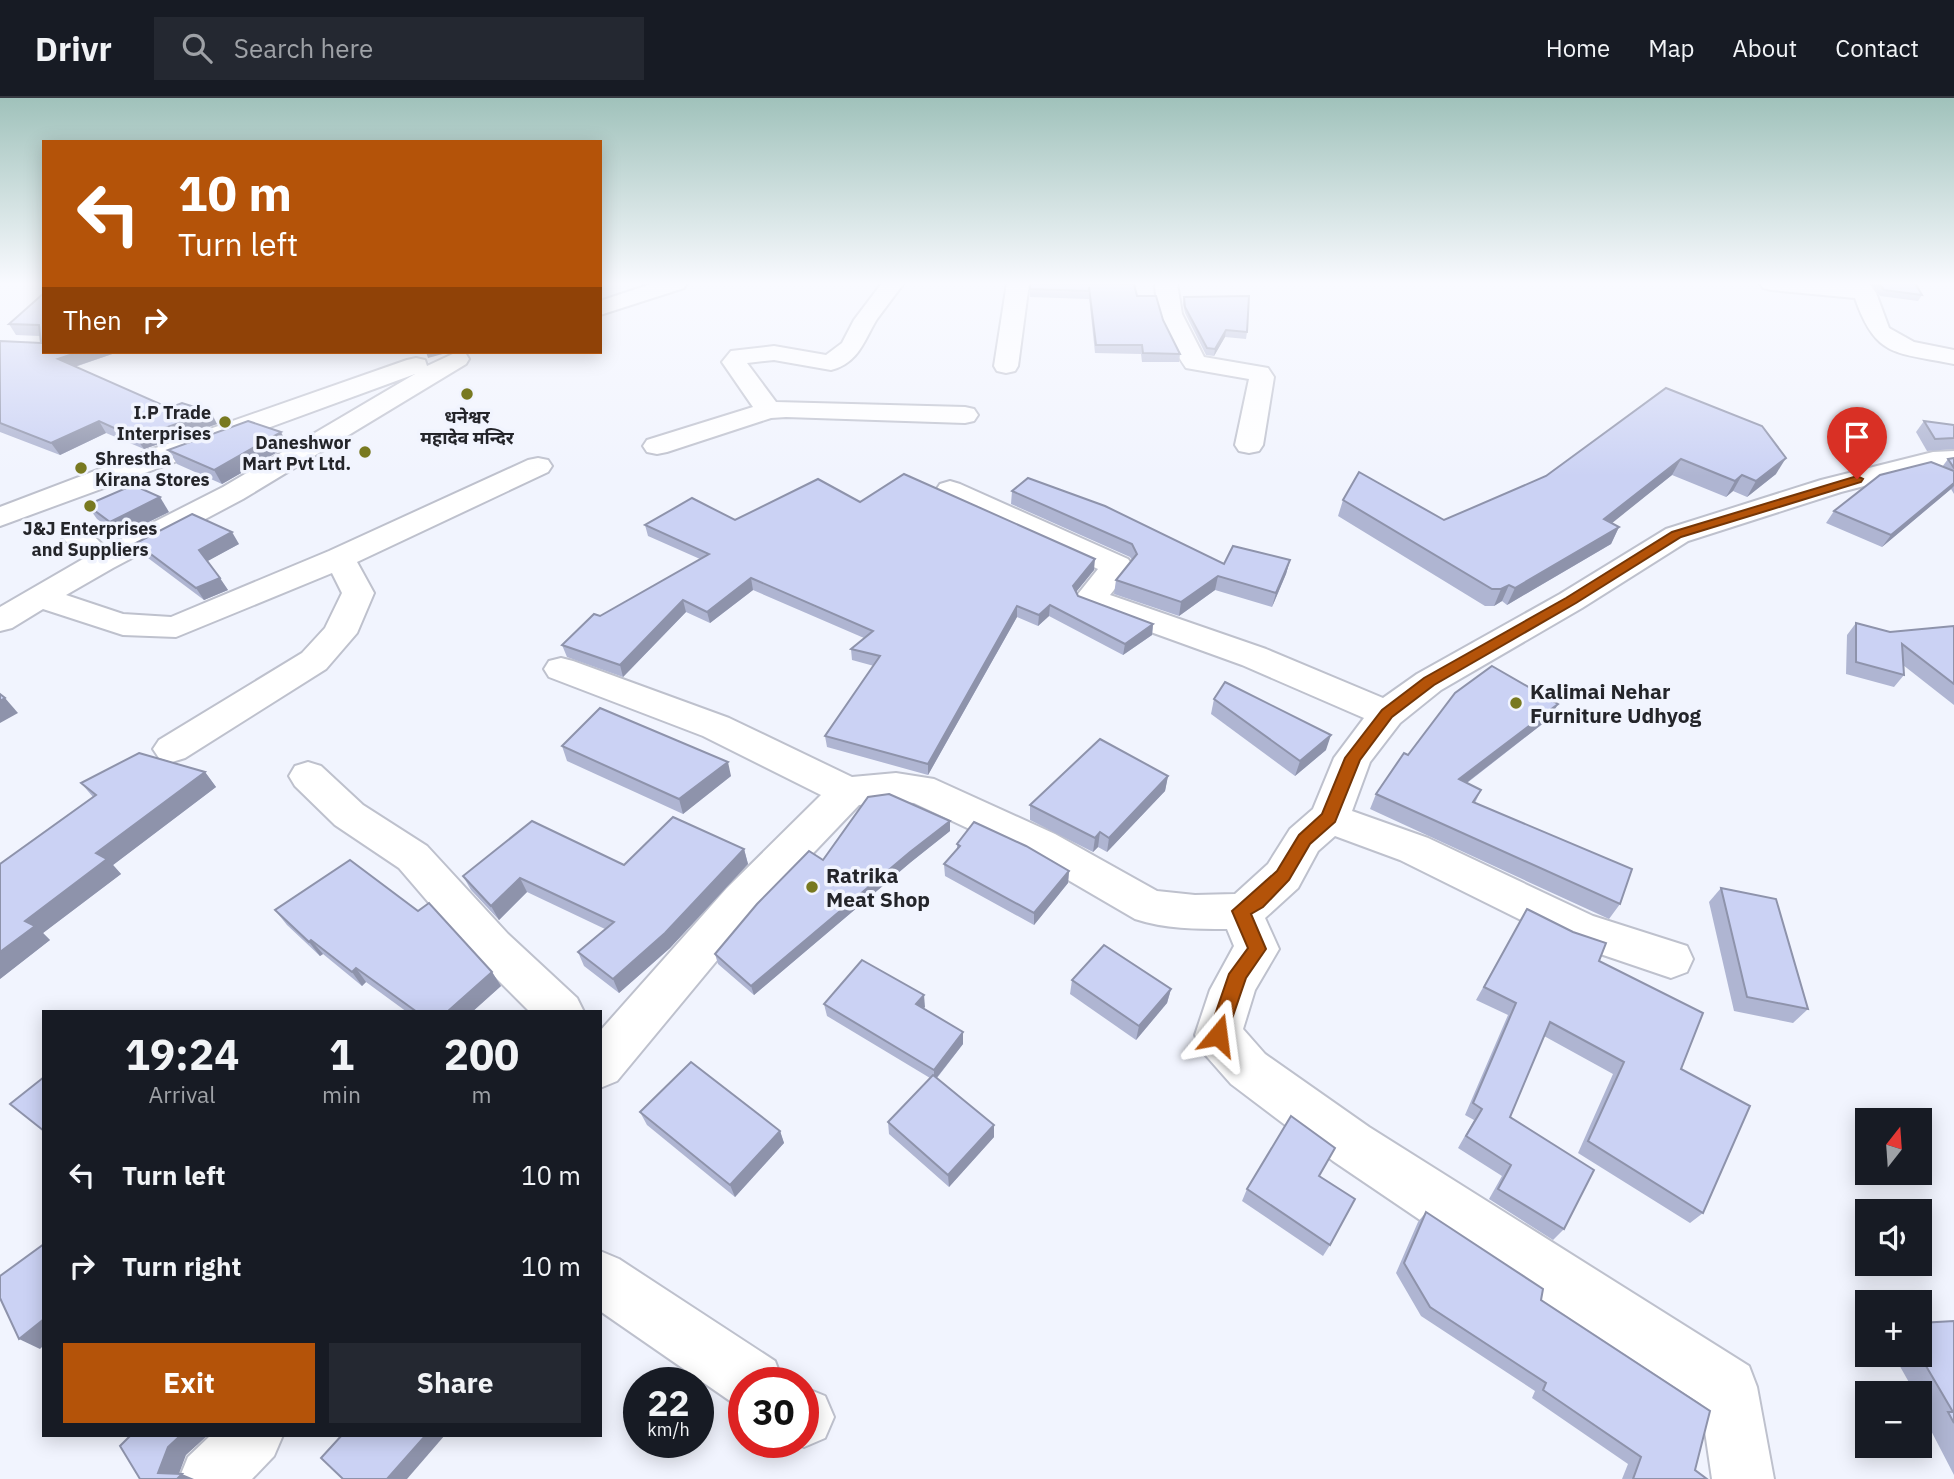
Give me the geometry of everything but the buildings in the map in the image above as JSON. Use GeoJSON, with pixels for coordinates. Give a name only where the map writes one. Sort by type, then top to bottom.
{"type":"FeatureCollection","features":[{"type":"Feature","properties":{"kind":"street"},"geometry":{"type":"LineString","coordinates":[[768,411],[758,392],[734,362],[740,356],[774,353],[831,363],[851,347]]}},
{"type":"Feature","properties":{"kind":"street"},"geometry":{"type":"LineString","coordinates":[[1006,366],[1009,347]]}},
{"type":"Feature","properties":{"kind":"street"},"geometry":{"type":"LineString","coordinates":[[1187,347],[1196,365],[1259,373],[1262,377],[1250,445]]}},
{"type":"Feature","properties":{"kind":"street"},"geometry":{"type":"LineString","coordinates":[[1914,347],[1954,357]]}},
{"type":"Feature","properties":{"kind":"street"},"geometry":{"type":"LineString","coordinates":[[0,517],[414,359],[467,356]]}},
{"type":"Feature","properties":{"kind":"street"},"geometry":{"type":"LineString","coordinates":[[0,621],[102,561],[233,493],[467,356]]}},
{"type":"Feature","properties":{"kind":"street"},"geometry":{"type":"LineString","coordinates":[[657,446],[768,411],[786,409],[965,415]]}},
{"type":"Feature","properties":{"kind":"street"},"geometry":{"type":"LineString","coordinates":[[561,670],[716,727],[848,792],[897,787],[920,789],[1041,845],[1150,907],[1195,912],[1241,911],[1257,902],[1283,876],[1304,840],[1329,818],[1353,758],[1387,714],[1429,682],[1571,601],[1677,535],[1831,486],[1933,460],[1954,459]]}},
{"type":"Feature","properties":{"kind":"street"},"geometry":{"type":"LineString","coordinates":[[40,597],[124,627],[150,630],[176,627],[340,558],[538,466]]}},
{"type":"Feature","properties":{"kind":"street"},"geometry":{"type":"LineString","coordinates":[[950,490],[1117,566],[1090,599],[1254,657],[1387,714]]}},
{"type":"Feature","properties":{"kind":"street"},"geometry":{"type":"LineString","coordinates":[[75,535],[102,561]]}},
{"type":"Feature","properties":{"kind":"street"},"geometry":{"type":"LineString","coordinates":[[172,749],[314,661],[340,633],[358,593],[340,558]]}},
{"type":"Feature","properties":{"kind":"street"},"geometry":{"type":"LineString","coordinates":[[308,776],[349,815],[413,857],[493,947],[559,1010]]}},
{"type":"Feature","properties":{"kind":"street"},"geometry":{"type":"LineString","coordinates":[[605,1051],[742,900],[848,792]]}},
{"type":"Feature","properties":{"kind":"street"},"geometry":{"type":"LineString","coordinates":[[1329,818],[1414,849],[1580,929],[1671,959]]}},
{"type":"Feature","properties":{"kind":"street"},"geometry":{"type":"LineString","coordinates":[[1241,911],[1257,949],[1238,974],[1218,1035],[1248,1069],[1351,1144],[1728,1387],[1744,1479]]}},
{"type":"Feature","properties":{"kind":"street"},"geometry":{"type":"LineString","coordinates":[[602,1279],[732,1367]]}},
{"type":"Feature","properties":{"kind":"street"},"geometry":{"type":"LineString","coordinates":[[210,1479],[251,1437]]}},
{"type":"Feature","properties":{"kind":"place","name":"धनेश्वर महादेव मन्दिर"},"geometry":{"type":"Point","coordinates":[467,394]}},
{"type":"Feature","properties":{"kind":"place","name":"I.P Trade Interprises"},"geometry":{"type":"Point","coordinates":[225,422]}},
{"type":"Feature","properties":{"kind":"place","name":"Daneshwor Mart Pvt Ltd."},"geometry":{"type":"Point","coordinates":[365,452]}},
{"type":"Feature","properties":{"kind":"place","name":"Shrestha Kirana Stores"},"geometry":{"type":"Point","coordinates":[81,468]}},
{"type":"Feature","properties":{"kind":"place","name":"J&J Enterprises and Suppliers"},"geometry":{"type":"Point","coordinates":[90,506]}},
{"type":"Feature","properties":{"kind":"place","name":"Kalimai Nehar Furniture Udhyog"},"geometry":{"type":"Point","coordinates":[1516,703]}},
{"type":"Feature","properties":{"kind":"place","name":"Ratrika Meat Shop"},"geometry":{"type":"Point","coordinates":[812,887]}},
{"type":"Feature","properties":{"kind":"route"},"geometry":{"type":"LineString","coordinates":[[1218,1035],[1222,1016],[1238,974],[1257,949],[1241,911],[1257,902],[1283,876],[1304,840],[1329,818],[1353,758],[1387,714],[1429,682],[1571,601],[1677,535],[1857,479]]}}]}
